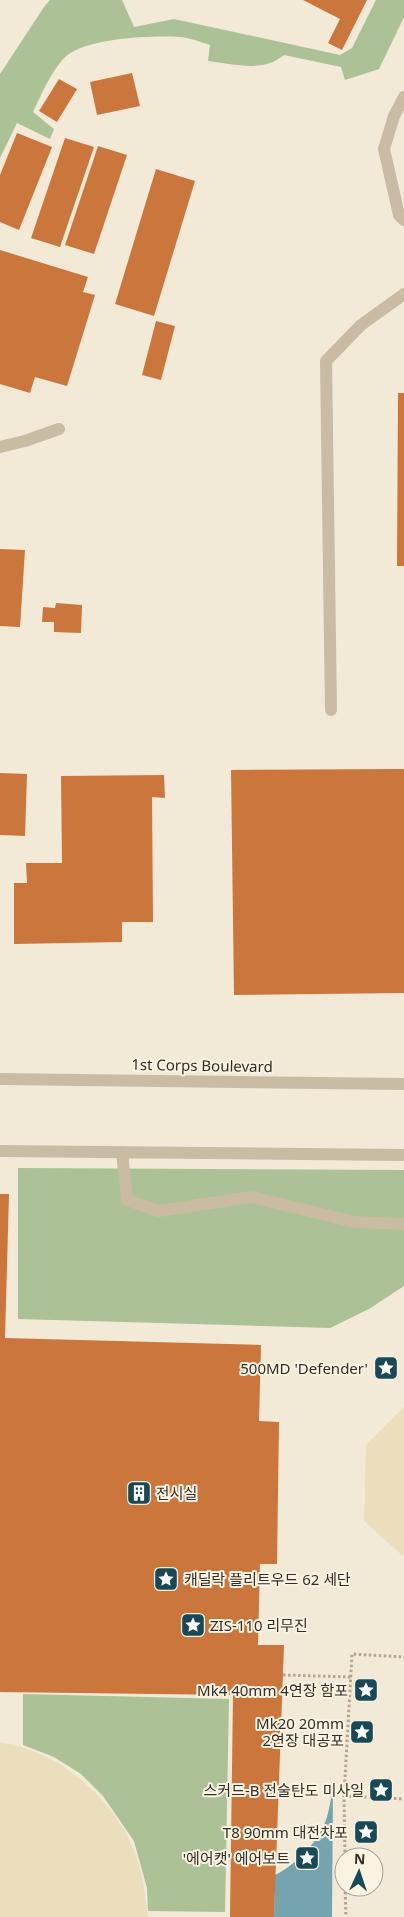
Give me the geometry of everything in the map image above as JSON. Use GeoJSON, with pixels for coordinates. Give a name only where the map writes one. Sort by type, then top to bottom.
{"type":"FeatureCollection","features":[{"type":"Feature","properties":{"kind":"lane"},"geometry":{"type":"LineString","coordinates":[[404,98],[394,116],[384,149],[399,215],[404,220]]}},
{"type":"Feature","properties":{"kind":"lane"},"geometry":{"type":"LineString","coordinates":[[331,710],[326,361],[361,325],[404,294]]}},
{"type":"Feature","properties":{"kind":"lane"},"geometry":{"type":"LineString","coordinates":[[0,447],[25,441],[59,429]]}},
{"type":"Feature","properties":{"kind":"lane","name":"1st Corps Boulevard"},"geometry":{"type":"LineString","coordinates":[[0,1079],[404,1084]]}},
{"type":"Feature","properties":{"kind":"lane"},"geometry":{"type":"LineString","coordinates":[[0,1152],[404,1155]]}},
{"type":"Feature","properties":{"kind":"lane"},"geometry":{"type":"LineString","coordinates":[[122,1152],[127,1200],[159,1211],[251,1197],[355,1222],[404,1224]]}},
{"type":"Feature","properties":{"kind":"path"},"geometry":{"type":"LineString","coordinates":[[345,1847],[344,1796],[352,1654],[404,1657]]}},
{"type":"Feature","properties":{"kind":"path"},"geometry":{"type":"LineString","coordinates":[[283,1675],[351,1677]]}},
{"type":"Feature","properties":{"kind":"path"},"geometry":{"type":"LineString","coordinates":[[344,1796],[404,1799]]}},
{"type":"Feature","properties":{"kind":"path"},"geometry":{"type":"LineString","coordinates":[[345,1897],[346,1917]]}},
{"type":"Feature","properties":{"kind":"green space"},"geometry":{"type":"Polygon","coordinates":[[[50,0],[122,0],[134,27],[174,19],[340,55],[352,48],[376,0],[404,0],[404,17],[379,69],[345,80],[341,67],[284,55],[276,61],[258,66],[208,61],[210,45],[181,37],[125,38],[83,47],[72,52],[60,63],[49,79],[33,112],[54,129],[50,139],[17,123],[0,158],[0,74],[50,0]]]}},
{"type":"Feature","properties":{"kind":"green space"},"geometry":{"type":"Polygon","coordinates":[[[18,1168],[404,1170],[404,1286],[369,1309],[330,1328],[18,1319],[18,1168]]]}},
{"type":"Feature","properties":{"kind":"green space"},"geometry":{"type":"Polygon","coordinates":[[[23,1694],[229,1699],[225,1912],[148,1911],[147,1888],[134,1841],[103,1796],[81,1774],[54,1757],[23,1745],[23,1694]]]}},
{"type":"Feature","properties":{"kind":"shaded area"},"geometry":{"type":"Polygon","coordinates":[[[404,1407],[404,1557],[364,1521],[366,1445],[404,1407]]]}},
{"type":"Feature","properties":{"kind":"shaded area"},"geometry":{"type":"Polygon","coordinates":[[[0,1742],[16,1745],[38,1753],[60,1764],[97,1794],[125,1831],[135,1853],[142,1876],[148,1917],[0,1917],[0,1742]]]}},
{"type":"Feature","properties":{"kind":"water"},"geometry":{"type":"Polygon","coordinates":[[[333,1790],[332,1917],[274,1917],[275,1875],[297,1860],[316,1840],[326,1821],[333,1790]]]}},
{"type":"Feature","properties":{"kind":"building"},"geometry":{"type":"Polygon","coordinates":[[[303,0],[367,0],[342,50],[328,43],[340,19],[303,0]]]}},
{"type":"Feature","properties":{"kind":"building"},"geometry":{"type":"Polygon","coordinates":[[[132,73],[140,106],[97,115],[90,82],[132,73]]]}},
{"type":"Feature","properties":{"kind":"building"},"geometry":{"type":"Polygon","coordinates":[[[59,79],[77,89],[57,122],[39,111],[59,79]]]}},
{"type":"Feature","properties":{"kind":"building"},"geometry":{"type":"Polygon","coordinates":[[[17,133],[52,147],[19,230],[0,222],[0,175],[17,133]]]}},
{"type":"Feature","properties":{"kind":"building"},"geometry":{"type":"Polygon","coordinates":[[[65,138],[94,147],[60,247],[31,238],[65,138]]]}},
{"type":"Feature","properties":{"kind":"building"},"geometry":{"type":"Polygon","coordinates":[[[98,146],[127,155],[94,254],[65,245],[98,146]]]}},
{"type":"Feature","properties":{"kind":"building"},"geometry":{"type":"Polygon","coordinates":[[[156,169],[195,181],[154,316],[115,304],[156,169]]]}},
{"type":"Feature","properties":{"kind":"building"},"geometry":{"type":"Polygon","coordinates":[[[0,250],[88,277],[83,292],[95,295],[67,386],[35,377],[30,393],[0,384],[0,250]]]}},
{"type":"Feature","properties":{"kind":"building"},"geometry":{"type":"Polygon","coordinates":[[[156,321],[175,326],[161,380],[142,375],[156,321]]]}},
{"type":"Feature","properties":{"kind":"building"},"geometry":{"type":"Polygon","coordinates":[[[398,393],[404,393],[404,566],[397,566],[398,393]]]}},
{"type":"Feature","properties":{"kind":"building"},"geometry":{"type":"Polygon","coordinates":[[[0,549],[25,550],[20,627],[0,626],[0,549]]]}},
{"type":"Feature","properties":{"kind":"building"},"geometry":{"type":"Polygon","coordinates":[[[56,603],[82,605],[81,633],[54,632],[54,622],[42,622],[43,607],[55,608],[56,603]]]}},
{"type":"Feature","properties":{"kind":"building"},"geometry":{"type":"Polygon","coordinates":[[[404,769],[404,993],[234,995],[231,770],[404,769]]]}},
{"type":"Feature","properties":{"kind":"building"},"geometry":{"type":"Polygon","coordinates":[[[0,773],[27,774],[25,836],[0,835],[0,773]]]}},
{"type":"Feature","properties":{"kind":"building"},"geometry":{"type":"Polygon","coordinates":[[[164,775],[165,798],[152,797],[153,922],[122,922],[122,942],[14,944],[14,883],[27,883],[26,863],[62,863],[61,776],[164,775]]]}},
{"type":"Feature","properties":{"kind":"building","name":"전시실"},"geometry":{"type":"Polygon","coordinates":[[[0,1194],[9,1194],[5,1338],[261,1345],[259,1421],[279,1422],[277,1564],[260,1564],[258,1645],[284,1645],[274,1917],[230,1917],[233,1695],[0,1692],[0,1194]]]}},
{"type":"Feature","properties":{"kind":"place","name":"500MD 'Defender'"},"geometry":{"type":"Point","coordinates":[386,1368]}},
{"type":"Feature","properties":{"kind":"place","name":"전시실"},"geometry":{"type":"Point","coordinates":[139,1493]}},
{"type":"Feature","properties":{"kind":"place","name":"캐딜락 플리트우드 62 세단"},"geometry":{"type":"Point","coordinates":[166,1579]}},
{"type":"Feature","properties":{"kind":"place","name":"ZIS-110 리무진"},"geometry":{"type":"Point","coordinates":[193,1625]}},
{"type":"Feature","properties":{"kind":"place","name":"Mk4 40mm 4연장 함포"},"geometry":{"type":"Point","coordinates":[366,1690]}},
{"type":"Feature","properties":{"kind":"place","name":"Mk20 20mm 2연장 대공포"},"geometry":{"type":"Point","coordinates":[362,1732]}},
{"type":"Feature","properties":{"kind":"place","name":"스커드-B 전술탄도 미사일"},"geometry":{"type":"Point","coordinates":[381,1790]}},
{"type":"Feature","properties":{"kind":"place","name":"T8 90mm 대전차포"},"geometry":{"type":"Point","coordinates":[366,1832]}},
{"type":"Feature","properties":{"kind":"place","name":"'에어캣' 에어보트"},"geometry":{"type":"Point","coordinates":[307,1858]}}]}
